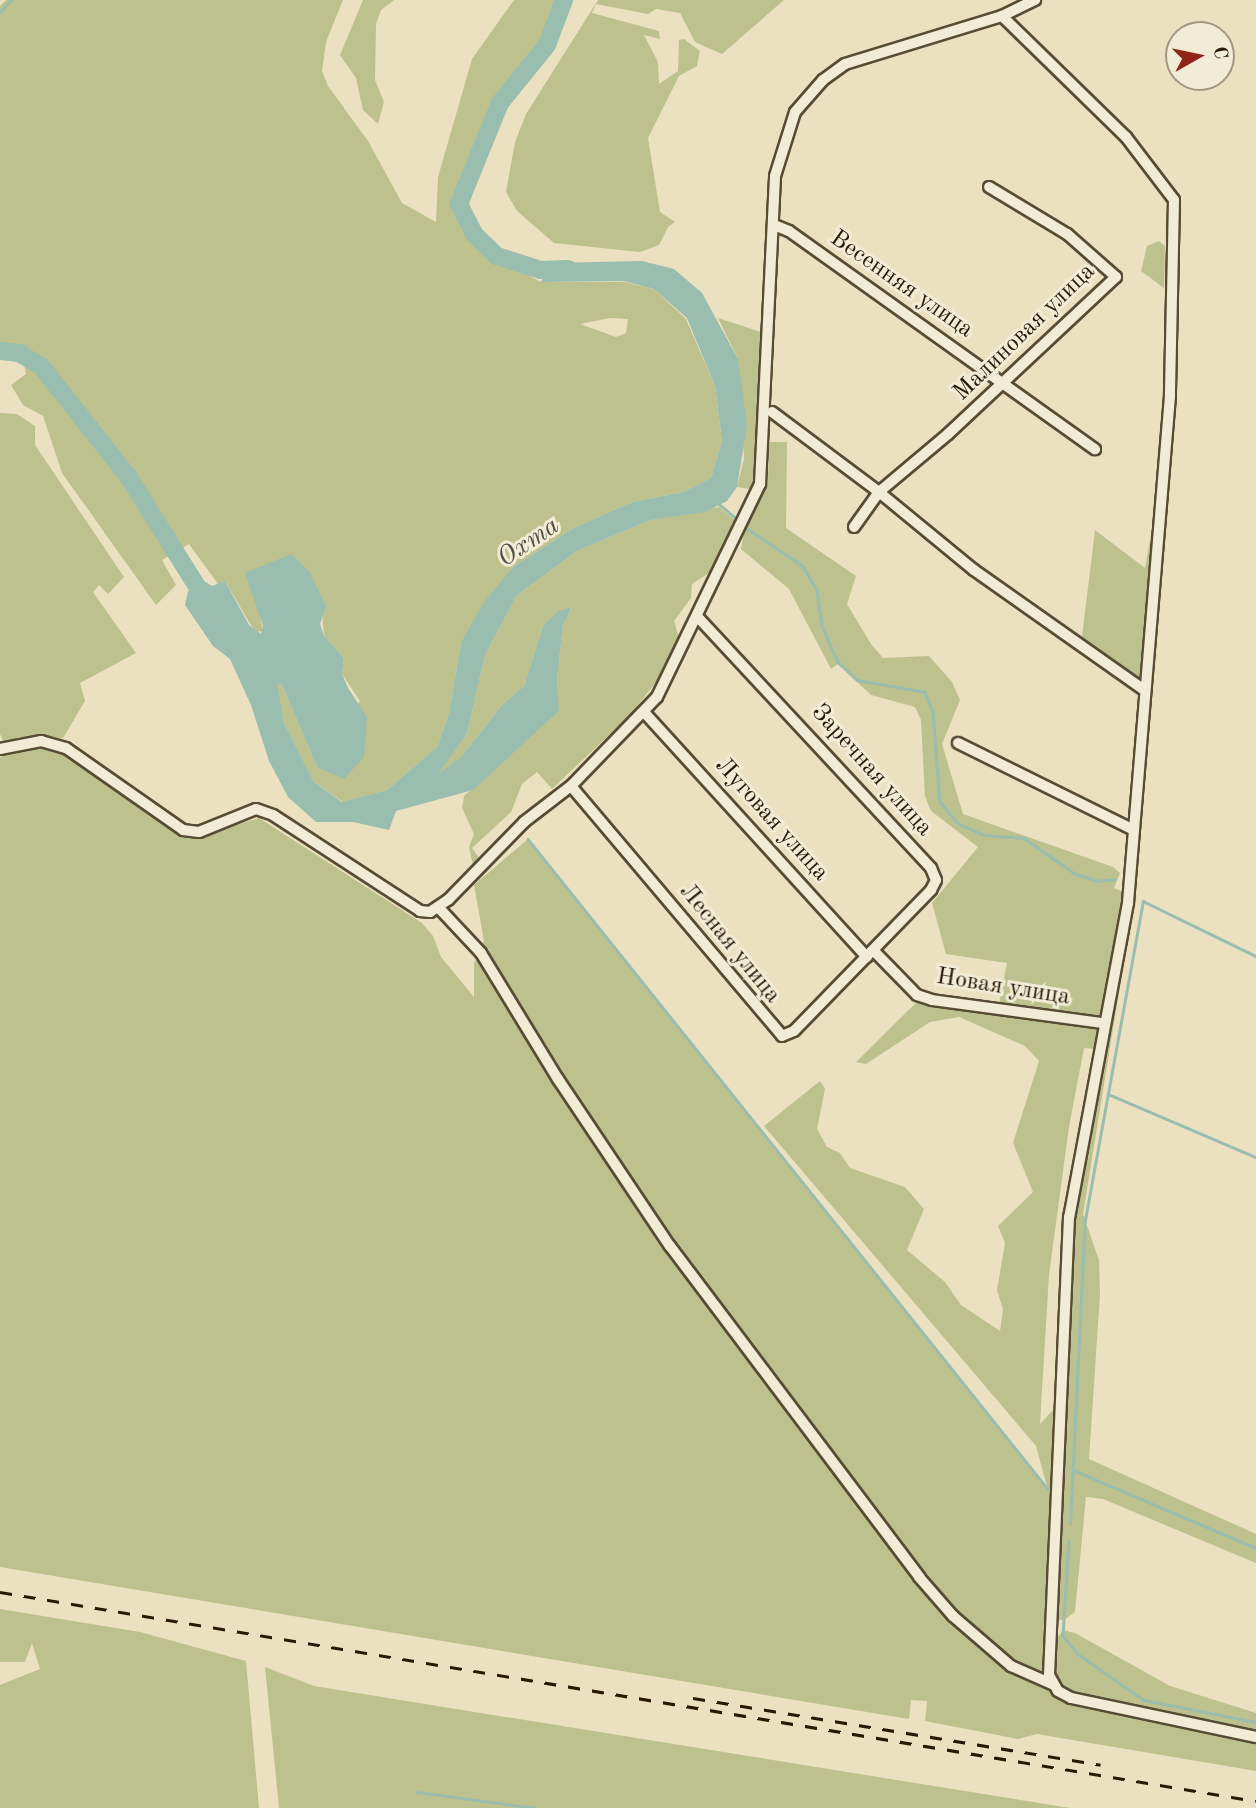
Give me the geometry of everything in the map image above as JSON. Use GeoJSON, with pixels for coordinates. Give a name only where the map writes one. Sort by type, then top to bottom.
{"type":"FeatureCollection","features":[{"type":"Feature","properties":{"kind":"street"},"geometry":{"type":"LineString","coordinates":[[0,749],[41,741],[66,748],[183,830],[199,832],[256,809],[274,815],[410,906],[427,912],[438,907],[524,822],[571,786],[644,712],[663,688],[761,484],[763,358],[774,225],[775,176],[783,142],[795,112],[823,80],[866,55],[1002,16],[1035,0]]}},
{"type":"Feature","properties":{"kind":"street"},"geometry":{"type":"LineString","coordinates":[[1002,16],[1126,137],[1174,200],[1170,396],[1143,689],[1128,903],[1102,1023],[1069,1217],[1048,1665],[1052,1684]]}},
{"type":"Feature","properties":{"kind":"street","name":"Малиновая улица"},"geometry":{"type":"LineString","coordinates":[[854,527],[879,492],[1003,383],[1116,277],[1066,234],[989,187]]}},
{"type":"Feature","properties":{"kind":"street","name":"Весенняя улица"},"geometry":{"type":"LineString","coordinates":[[774,225],[789,231],[1095,449]]}},
{"type":"Feature","properties":{"kind":"street"},"geometry":{"type":"LineString","coordinates":[[772,412],[879,492],[889,504],[974,570],[1143,689]]}},
{"type":"Feature","properties":{"kind":"street","name":"Заречная улица"},"geometry":{"type":"LineString","coordinates":[[698,617],[934,874],[930,890],[870,954]]}},
{"type":"Feature","properties":{"kind":"street","name":"Луговая улица"},"geometry":{"type":"LineString","coordinates":[[644,712],[870,954]]}},
{"type":"Feature","properties":{"kind":"street"},"geometry":{"type":"LineString","coordinates":[[958,743],[1132,829]]}},
{"type":"Feature","properties":{"kind":"street","name":"Лесная улица"},"geometry":{"type":"LineString","coordinates":[[571,786],[778,1035],[794,1031],[870,954]]}},
{"type":"Feature","properties":{"kind":"street"},"geometry":{"type":"LineString","coordinates":[[438,907],[481,953],[558,1079],[670,1246],[919,1577],[953,1616],[1011,1666],[1052,1684],[1064,1695],[1101,1706],[1256,1737]]}},
{"type":"Feature","properties":{"kind":"street","name":"Новая улица"},"geometry":{"type":"LineString","coordinates":[[870,954],[917,995],[932,1000],[1102,1023]]}},
{"type":"Feature","properties":{"kind":"green space"},"geometry":{"type":"Polygon","coordinates":[[[6,0],[343,0],[326,42],[322,71],[328,86],[368,141],[402,203],[436,222],[438,177],[472,59],[514,0],[559,0],[543,42],[496,101],[456,205],[471,236],[495,257],[541,282],[624,282],[654,289],[686,319],[715,386],[722,441],[711,478],[683,492],[632,502],[572,529],[513,567],[461,642],[449,713],[437,747],[387,790],[343,802],[314,782],[284,723],[276,682],[282,685],[317,767],[360,701],[342,674],[344,658],[324,636],[322,610],[260,617],[263,631],[255,632],[225,581],[218,584],[189,544],[162,560],[176,585],[156,605],[62,473],[43,416],[23,405],[11,385],[26,374],[21,348],[0,346],[0,6],[6,0]],[[610,318],[580,324],[616,337],[626,333],[628,319],[610,318]]]}},
{"type":"Feature","properties":{"kind":"green space"},"geometry":{"type":"Polygon","coordinates":[[[363,0],[394,0],[381,10],[376,24],[375,80],[384,102],[378,124],[363,110],[356,78],[340,55],[363,0]]]}},
{"type":"Feature","properties":{"kind":"green space"},"geometry":{"type":"Polygon","coordinates":[[[598,0],[784,0],[722,54],[695,42],[680,13],[656,9],[648,14],[596,4],[592,13],[659,31],[660,39],[644,35],[658,62],[659,84],[678,71],[679,40],[684,39],[700,51],[697,66],[679,76],[648,138],[660,212],[675,222],[668,227],[659,245],[640,252],[554,243],[517,211],[506,192],[515,142],[526,114],[598,0]]]}},
{"type":"Feature","properties":{"kind":"green space"},"geometry":{"type":"Polygon","coordinates":[[[1159,241],[1165,246],[1164,288],[1141,271],[1147,246],[1159,241]]]}},
{"type":"Feature","properties":{"kind":"green space"},"geometry":{"type":"Polygon","coordinates":[[[718,318],[761,332],[756,480],[749,489],[737,487],[744,459],[738,359],[718,318]]]}},
{"type":"Feature","properties":{"kind":"green space"},"geometry":{"type":"Polygon","coordinates":[[[0,413],[17,414],[35,426],[35,445],[124,577],[108,594],[99,585],[93,592],[136,653],[80,683],[85,701],[63,738],[19,737],[4,743],[0,734],[0,413]]]}},
{"type":"Feature","properties":{"kind":"green space"},"geometry":{"type":"Polygon","coordinates":[[[769,442],[787,442],[786,528],[856,576],[847,604],[871,644],[883,658],[929,656],[952,682],[960,700],[942,744],[963,814],[1113,867],[1120,873],[1114,888],[1128,894],[1128,903],[1121,904],[1097,1049],[1084,1048],[1069,1127],[1049,1275],[1040,1424],[1066,1396],[1073,1217],[1131,918],[1083,1214],[1099,1260],[1100,1294],[1089,1459],[1256,1534],[1256,1563],[1103,1499],[1086,1497],[1075,1612],[1064,1620],[1053,1619],[1046,1654],[1063,1630],[1075,1633],[1170,1686],[1256,1713],[1256,1771],[1037,1734],[1018,1739],[925,1721],[927,1701],[911,1700],[909,1719],[0,1567],[0,757],[26,748],[50,748],[73,757],[139,808],[185,835],[198,836],[259,818],[422,923],[433,936],[441,957],[474,997],[474,964],[484,941],[474,885],[528,839],[1047,1487],[1036,1446],[764,1126],[820,1081],[825,1089],[817,1129],[827,1147],[840,1153],[850,1168],[905,1187],[924,1209],[907,1250],[945,1282],[961,1305],[1000,1331],[1003,1309],[997,1290],[1005,1243],[998,1226],[1033,1192],[1013,1143],[1039,1061],[1025,1046],[959,1017],[930,1022],[866,1064],[856,1062],[924,995],[999,1004],[1007,963],[946,954],[932,903],[978,847],[931,811],[925,796],[921,720],[915,707],[871,695],[838,664],[831,669],[789,589],[741,549],[745,527],[768,483],[769,442]]]}},
{"type":"Feature","properties":{"kind":"green space"},"geometry":{"type":"Polygon","coordinates":[[[1160,484],[1126,859],[1140,682],[1081,645],[1095,530],[1145,568],[1160,484]]]}},
{"type":"Feature","properties":{"kind":"green space"},"geometry":{"type":"Polygon","coordinates":[[[719,507],[737,522],[712,571],[692,584],[691,598],[674,621],[680,641],[665,671],[629,716],[552,789],[537,772],[522,784],[511,812],[472,848],[480,859],[473,865],[469,847],[474,834],[462,808],[464,796],[559,711],[557,679],[563,624],[572,608],[543,626],[524,686],[502,705],[461,757],[435,777],[467,734],[485,655],[517,595],[577,551],[650,520],[719,507]]]}},
{"type":"Feature","properties":{"kind":"green space"},"geometry":{"type":"Polygon","coordinates":[[[0,1609],[140,1632],[246,1661],[259,1808],[0,1808],[0,1685],[40,1669],[32,1643],[25,1662],[0,1662],[0,1609]]]}},
{"type":"Feature","properties":{"kind":"green space"},"geometry":{"type":"Polygon","coordinates":[[[265,1667],[314,1686],[1070,1808],[279,1808],[265,1667]]]}},
{"type":"Feature","properties":{"kind":"shaded area"},"geometry":{"type":"Polygon","coordinates":[[[642,261],[674,269],[702,293],[738,359],[747,425],[737,487],[727,501],[705,512],[650,520],[577,551],[517,595],[485,655],[467,734],[438,774],[461,757],[502,705],[524,686],[543,626],[557,612],[572,607],[563,625],[557,679],[559,711],[473,790],[396,811],[389,830],[353,822],[316,822],[288,797],[269,761],[251,705],[230,659],[213,646],[185,605],[188,591],[204,581],[212,586],[225,581],[249,625],[261,634],[263,626],[245,573],[291,554],[309,571],[326,606],[320,624],[324,636],[344,658],[342,674],[367,717],[364,757],[344,779],[317,767],[282,685],[277,683],[284,723],[314,782],[342,802],[387,790],[437,747],[449,713],[461,642],[485,601],[513,567],[572,529],[632,502],[683,492],[711,478],[722,441],[715,386],[687,318],[654,289],[623,281],[541,282],[550,263],[642,261]]]}},
{"type":"Feature","properties":{"kind":"waterway"},"geometry":{"type":"LineString","coordinates":[[0,12],[11,0]]}},
{"type":"Feature","properties":{"kind":"waterway","name":"Охта"},"geometry":{"type":"LineString","coordinates":[[564,0],[547,45],[500,103],[459,204],[474,234],[497,256],[541,270],[568,269]]}},
{"type":"Feature","properties":{"kind":"waterway","name":"Охта"},"geometry":{"type":"LineString","coordinates":[[0,351],[19,353],[41,366],[128,476],[208,604]]}},
{"type":"Feature","properties":{"kind":"waterway"},"geometry":{"type":"LineString","coordinates":[[719,504],[738,520]]}},
{"type":"Feature","properties":{"kind":"waterway"},"geometry":{"type":"LineString","coordinates":[[742,525],[803,566],[817,590],[822,626],[838,662],[857,680],[925,692],[933,712],[940,802],[959,824],[984,835],[1024,838],[1074,873],[1097,881],[1115,879]]}},
{"type":"Feature","properties":{"kind":"waterway"},"geometry":{"type":"LineString","coordinates":[[528,839],[1048,1489]]}},
{"type":"Feature","properties":{"kind":"waterway"},"geometry":{"type":"LineString","coordinates":[[1070,1524],[1085,1220],[1143,901],[1256,956]]}},
{"type":"Feature","properties":{"kind":"waterway"},"geometry":{"type":"LineString","coordinates":[[1108,1094],[1256,1157]]}},
{"type":"Feature","properties":{"kind":"waterway"},"geometry":{"type":"LineString","coordinates":[[1073,1470],[1256,1548]]}},
{"type":"Feature","properties":{"kind":"waterway"},"geometry":{"type":"LineString","coordinates":[[1069,1541],[1063,1636],[1078,1654],[1144,1700],[1256,1722]]}},
{"type":"Feature","properties":{"kind":"waterway"},"geometry":{"type":"LineString","coordinates":[[417,1792],[535,1808]]}},
{"type":"Feature","properties":{"kind":"railway"},"geometry":{"type":"LineString","coordinates":[[0,1592],[1256,1801]]}},
{"type":"Feature","properties":{"kind":"railway"},"geometry":{"type":"LineString","coordinates":[[693,1698],[1101,1765]]}}]}
